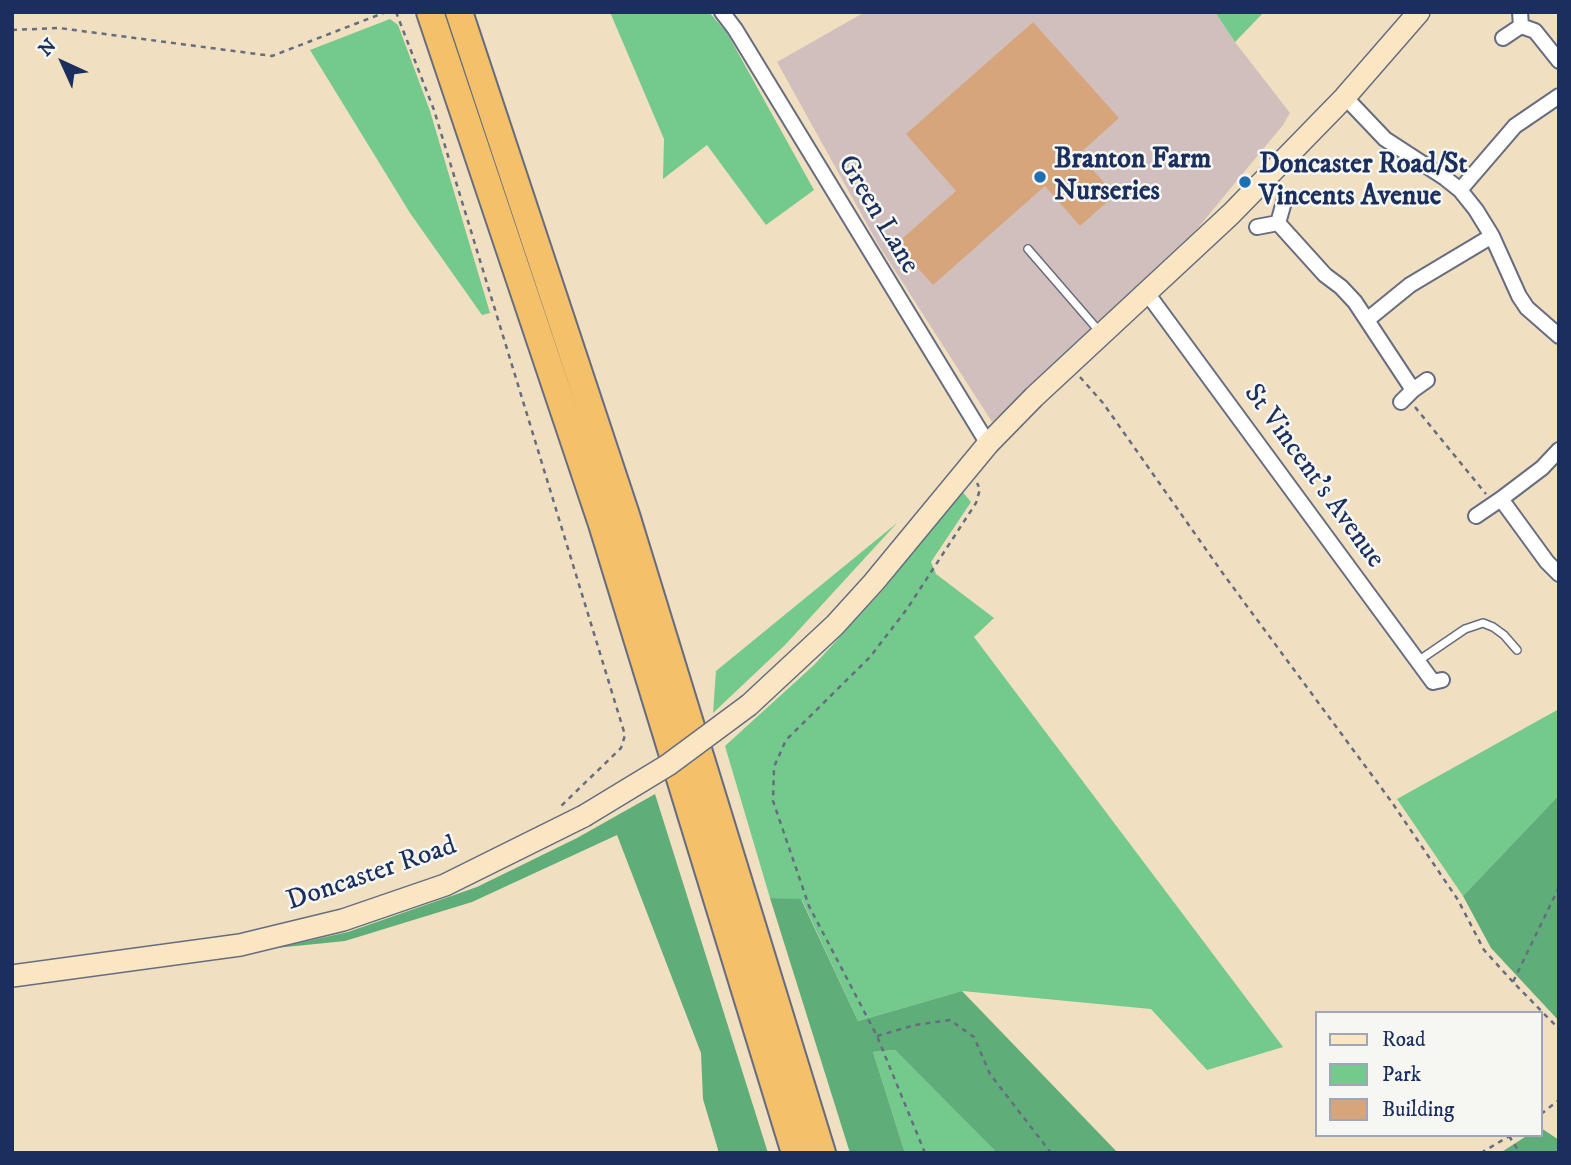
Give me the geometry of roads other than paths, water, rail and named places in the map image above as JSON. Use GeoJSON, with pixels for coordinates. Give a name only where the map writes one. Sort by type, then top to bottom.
{"type":"FeatureCollection","features":[{"type":"Feature","properties":{"kind":"highway"},"geometry":{"type":"LineString","coordinates":[[430,12],[602,524],[795,1153]]}},
{"type":"Feature","properties":{"kind":"highway"},"geometry":{"type":"LineString","coordinates":[[459,12],[626,515],[822,1153]]}},
{"type":"Feature","properties":{"kind":"main road","name":"Doncaster Road"},"geometry":{"type":"LineString","coordinates":[[12,976],[240,945],[343,920],[446,885],[584,816],[668,765],[749,705],[835,625],[988,444],[1231,214],[1345,97],[1419,12]]}},
{"type":"Feature","properties":{"kind":"street","name":"Green Lane"},"geometry":{"type":"LineString","coordinates":[[722,12],[735,29],[988,444]]}},
{"type":"Feature","properties":{"kind":"street"},"geometry":{"type":"LineString","coordinates":[[1503,38],[1520,19],[1544,39],[1559,61]]}},
{"type":"Feature","properties":{"kind":"street"},"geometry":{"type":"LineString","coordinates":[[1460,190],[1516,126],[1559,96]]}},
{"type":"Feature","properties":{"kind":"street"},"geometry":{"type":"LineString","coordinates":[[1345,97],[1385,139],[1460,190],[1492,236],[1519,296],[1536,318],[1559,336]]}},
{"type":"Feature","properties":{"kind":"street"},"geometry":{"type":"LineString","coordinates":[[1278,223],[1284,202]]}},
{"type":"Feature","properties":{"kind":"street"},"geometry":{"type":"LineString","coordinates":[[1257,227],[1278,223]]}},
{"type":"Feature","properties":{"kind":"street"},"geometry":{"type":"LineString","coordinates":[[1278,223],[1325,275],[1349,295],[1367,320],[1407,396],[1427,380]]}},
{"type":"Feature","properties":{"kind":"street"},"geometry":{"type":"LineString","coordinates":[[1367,320],[1422,278],[1492,236]]}},
{"type":"Feature","properties":{"kind":"street","name":"St Vincent's Avenue"},"geometry":{"type":"LineString","coordinates":[[1147,293],[1434,685]]}},
{"type":"Feature","properties":{"kind":"street"},"geometry":{"type":"LineString","coordinates":[[1476,516],[1542,468],[1559,450]]}},
{"type":"Feature","properties":{"kind":"street"},"geometry":{"type":"LineString","coordinates":[[1498,501],[1559,574]]}},
{"type":"Feature","properties":{"kind":"lane"},"geometry":{"type":"LineString","coordinates":[[1028,250],[1102,334]]}},
{"type":"Feature","properties":{"kind":"lane"},"geometry":{"type":"LineString","coordinates":[[1417,661],[1465,629],[1483,623],[1504,635],[1517,650]]}},
{"type":"Feature","properties":{"kind":"place","name":"Branton Farm Nurseries"},"geometry":{"type":"Point","coordinates":[1040,177]}},
{"type":"Feature","properties":{"kind":"place","name":"Doncaster Road/St Vincents Avenue"},"geometry":{"type":"Point","coordinates":[1245,182]}}]}
